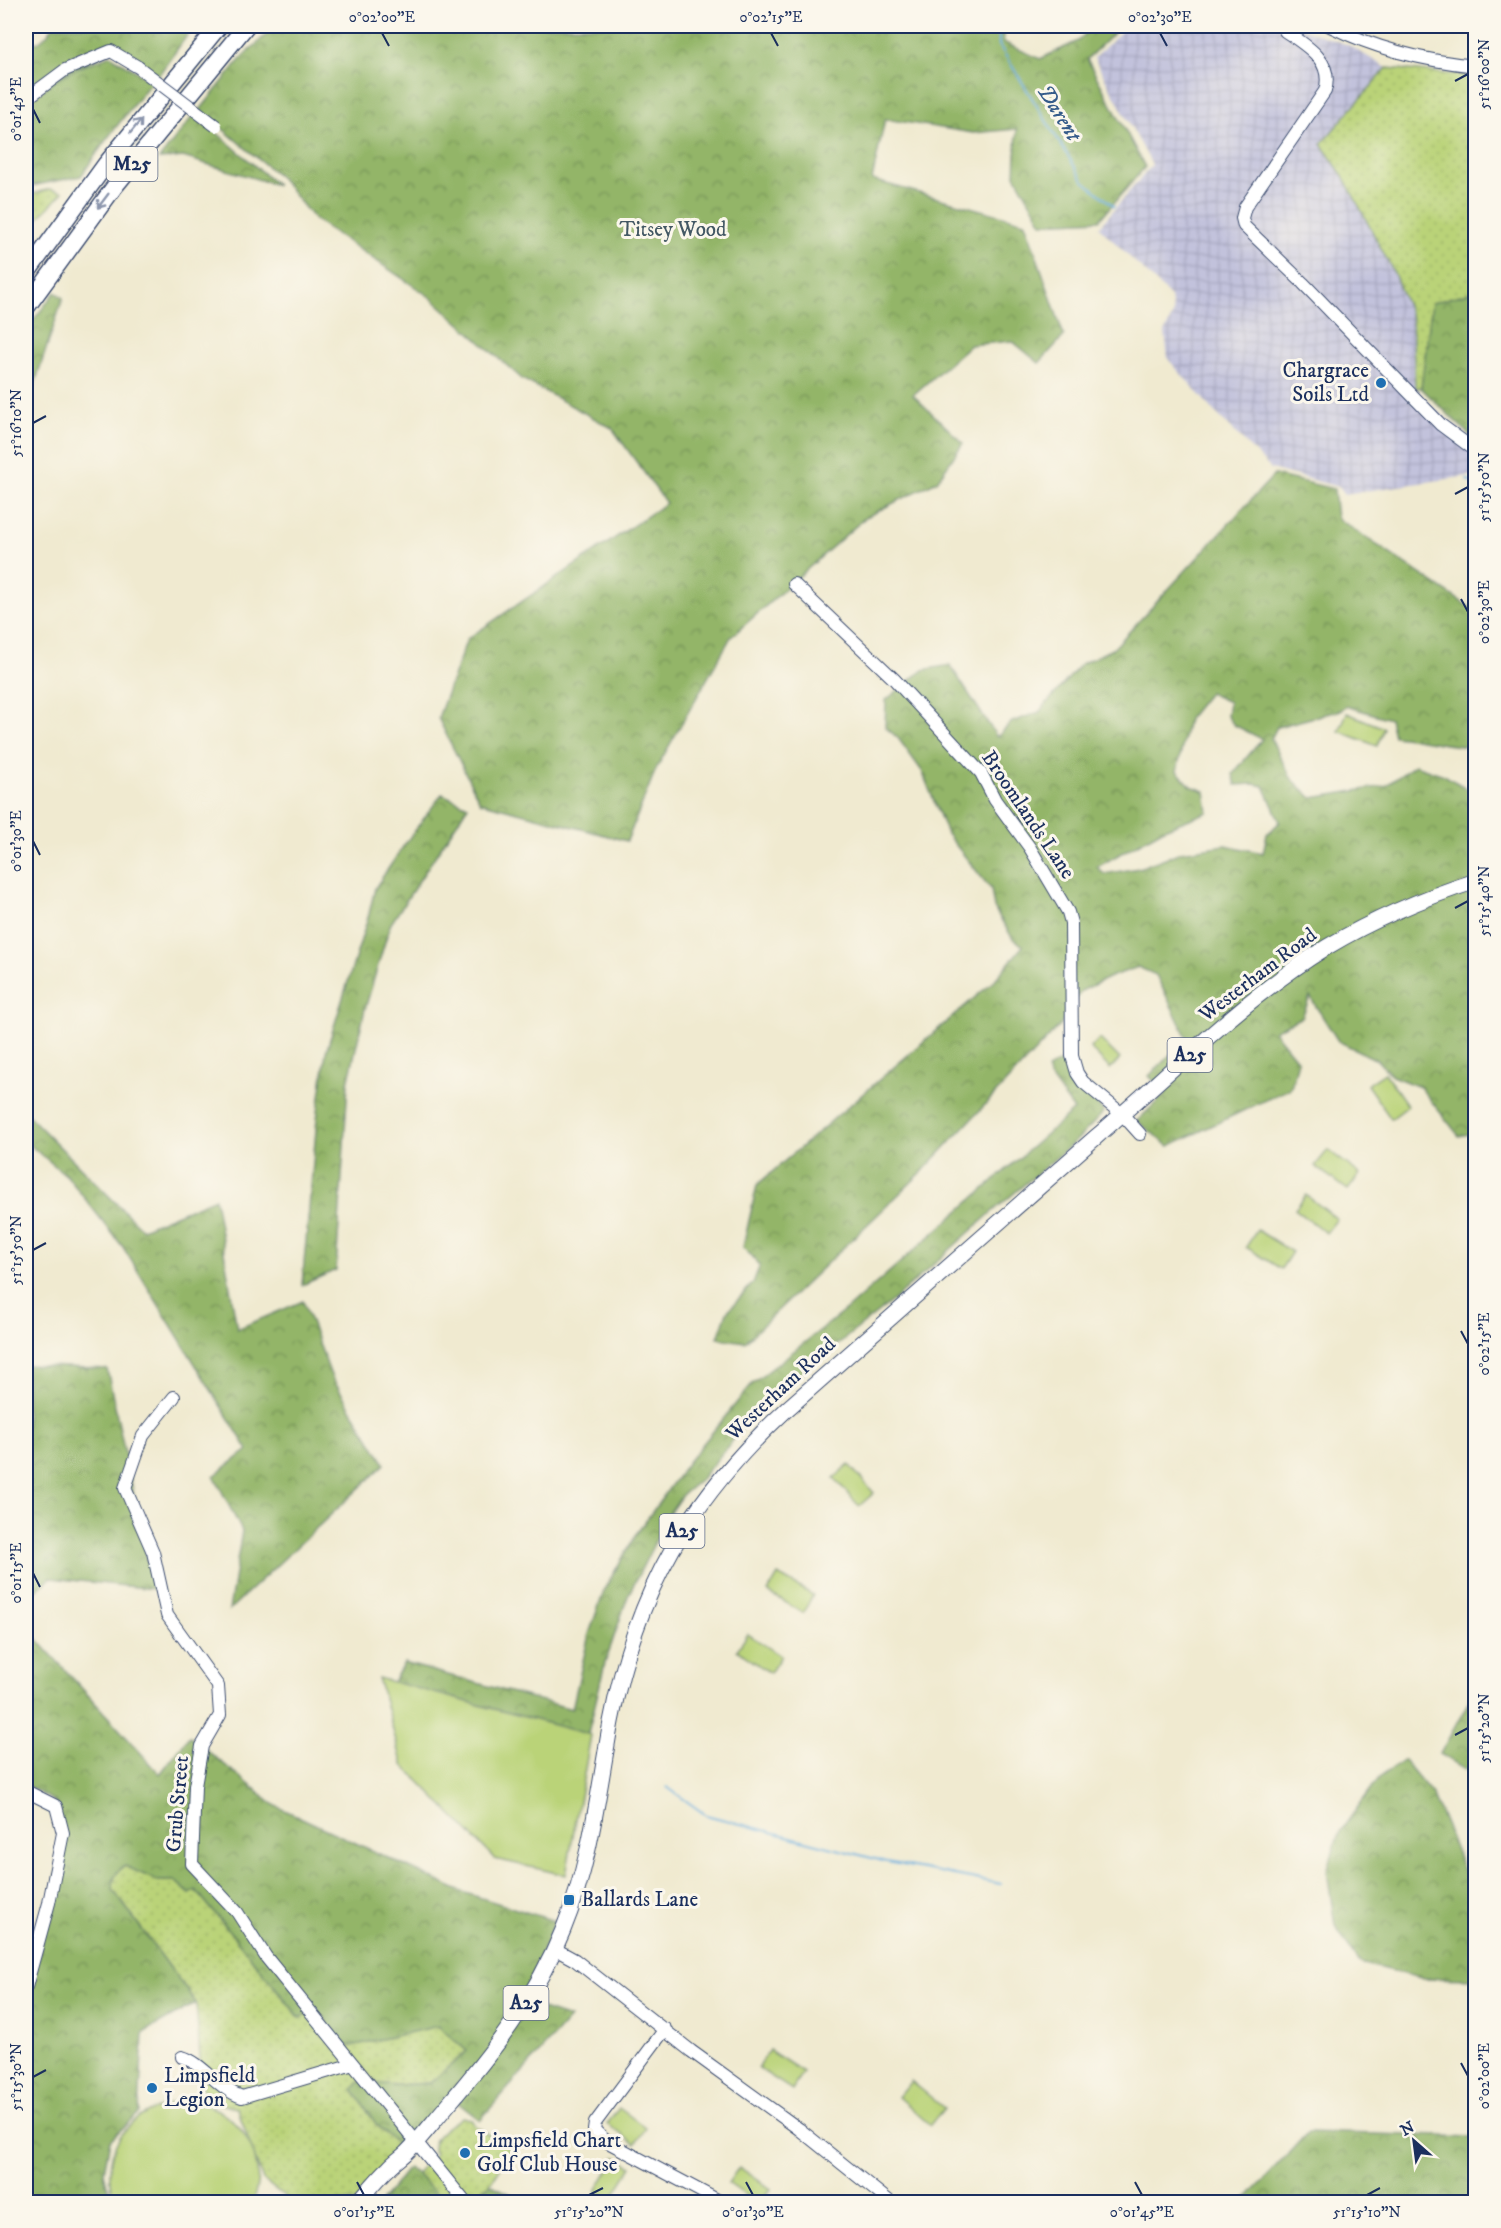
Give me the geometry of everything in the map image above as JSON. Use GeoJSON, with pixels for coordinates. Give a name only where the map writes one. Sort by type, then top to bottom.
{"type":"FeatureCollection","features":[{"type":"Feature","properties":{"kind":"highway","name":"M25"},"geometry":{"type":"LineString","coordinates":[[180,72],[210,26]]}},
{"type":"Feature","properties":{"kind":"highway","name":"M25"},"geometry":{"type":"LineString","coordinates":[[26,274],[100,172],[219,26]]}},
{"type":"Feature","properties":{"kind":"highway","name":"M25"},"geometry":{"type":"LineString","coordinates":[[26,308],[141,152],[246,26]]}},
{"type":"Feature","properties":{"kind":"highway","name":"M25"},"geometry":{"type":"LineString","coordinates":[[141,152],[180,117],[260,26]]}},
{"type":"Feature","properties":{"kind":"main road","name":"Westerham Road"},"geometry":{"type":"LineString","coordinates":[[358,2202],[417,2141],[480,2067],[511,2026],[537,1985],[555,1949],[584,1869],[596,1816],[611,1723],[630,1642],[658,1574],[690,1519],[721,1476],[773,1421],[1259,996],[1311,958],[1347,936],[1398,909],[1476,881]]}},
{"type":"Feature","properties":{"kind":"main road","name":"Westerham Road"},"geometry":{"type":"LineString","coordinates":[[369,2202],[394,2172],[406,2153]]}},
{"type":"Feature","properties":{"kind":"street"},"geometry":{"type":"LineString","coordinates":[[1330,26],[1402,54],[1452,64],[1476,66]]}},
{"type":"Feature","properties":{"kind":"street"},"geometry":{"type":"LineString","coordinates":[[1285,31],[1305,44],[1322,60],[1328,82],[1325,91],[1245,207],[1242,218],[1244,226],[1303,283],[1441,425],[1476,451]]}},
{"type":"Feature","properties":{"kind":"street"},"geometry":{"type":"LineString","coordinates":[[26,99],[65,70],[111,51],[138,66],[216,126]]}},
{"type":"Feature","properties":{"kind":"street","name":"Broomlands Lane"},"geometry":{"type":"LineString","coordinates":[[794,584],[894,679],[909,698],[981,773],[995,800],[1030,848],[1070,918],[1072,1056],[1077,1073],[1083,1082],[1122,1114],[1140,1134]]}},
{"type":"Feature","properties":{"kind":"street","name":"Grub Street"},"geometry":{"type":"LineString","coordinates":[[174,1397],[143,1436],[125,1488],[153,1552],[166,1615],[218,1686],[220,1715],[202,1746],[195,1786],[192,1864],[237,1912],[266,1956],[465,2202]]}},
{"type":"Feature","properties":{"kind":"street"},"geometry":{"type":"LineString","coordinates":[[26,1791],[56,1806],[63,1828],[49,1903],[26,1987]]}},
{"type":"Feature","properties":{"kind":"street"},"geometry":{"type":"LineString","coordinates":[[555,1949],[577,1962],[803,2132],[890,2202]]}},
{"type":"Feature","properties":{"kind":"street"},"geometry":{"type":"LineString","coordinates":[[665,2029],[595,2123],[594,2130],[606,2141],[722,2202]]}},
{"type":"Feature","properties":{"kind":"street"},"geometry":{"type":"LineString","coordinates":[[182,2057],[192,2060],[226,2090],[242,2097],[353,2064]]}},
{"type":"Feature","properties":{"kind":"shaded area"},"geometry":{"type":"Polygon","coordinates":[[[1127,26],[1295,26],[1348,45],[1387,68],[1321,144],[1343,176],[1394,273],[1412,319],[1415,388],[1475,443],[1475,475],[1344,494],[1339,487],[1271,469],[1211,408],[1168,359],[1165,332],[1173,314],[1171,297],[1099,227],[1152,165],[1094,58],[1127,26]]]}},
{"type":"Feature","properties":{"kind":"green space"},"geometry":{"type":"Polygon","coordinates":[[[53,26],[194,26],[158,76],[130,54],[113,48],[26,96],[26,38],[37,43],[48,34],[53,26]]]}},
{"type":"Feature","properties":{"kind":"green space","name":"Titsey Wood"},"geometry":{"type":"Polygon","coordinates":[[[275,26],[1004,26],[1003,42],[1040,59],[1078,41],[1093,26],[1121,26],[1087,59],[1145,167],[1099,220],[1042,223],[1015,175],[1017,129],[973,133],[885,119],[872,180],[1025,222],[1064,336],[1039,363],[1012,341],[970,345],[913,395],[963,443],[937,481],[866,517],[731,637],[656,769],[627,841],[480,802],[438,718],[467,639],[666,503],[612,428],[522,379],[430,297],[314,219],[281,178],[200,110],[240,60],[275,26]]]}},
{"type":"Feature","properties":{"kind":"green space"},"geometry":{"type":"Polygon","coordinates":[[[110,55],[152,81],[81,176],[26,187],[26,102],[66,73],[110,55]]]}},
{"type":"Feature","properties":{"kind":"green space"},"geometry":{"type":"Polygon","coordinates":[[[1387,68],[1471,76],[1475,82],[1475,291],[1432,303],[1421,388],[1415,388],[1412,319],[1394,273],[1343,176],[1321,144],[1387,68]]]}},
{"type":"Feature","properties":{"kind":"green space"},"geometry":{"type":"Polygon","coordinates":[[[193,116],[216,132],[277,185],[183,157],[159,159],[193,116]]]}},
{"type":"Feature","properties":{"kind":"green space"},"geometry":{"type":"Polygon","coordinates":[[[50,189],[63,192],[33,224],[26,236],[26,196],[50,189]]]}},
{"type":"Feature","properties":{"kind":"green space"},"geometry":{"type":"Polygon","coordinates":[[[1476,291],[1475,440],[1421,388],[1432,303],[1476,291]]]}},
{"type":"Feature","properties":{"kind":"green space"},"geometry":{"type":"Polygon","coordinates":[[[55,292],[63,298],[26,410],[26,330],[55,292]]]}},
{"type":"Feature","properties":{"kind":"green space"},"geometry":{"type":"Polygon","coordinates":[[[1274,475],[1334,489],[1337,518],[1475,611],[1475,747],[1394,736],[1390,719],[1346,706],[1341,710],[1277,727],[1271,739],[1291,778],[1312,798],[1385,786],[1415,765],[1444,775],[1471,791],[1475,785],[1476,1015],[1472,1020],[1476,1028],[1475,1133],[1459,1136],[1420,1087],[1392,1076],[1377,1060],[1338,1041],[1310,997],[1302,1017],[1274,1031],[1298,1061],[1291,1088],[1169,1146],[1137,1121],[1166,1093],[1149,1076],[1187,1038],[1156,975],[1138,967],[1081,991],[1061,1024],[921,1173],[745,1342],[718,1338],[727,1312],[753,1283],[760,1265],[743,1247],[757,1185],[994,981],[1023,946],[1013,939],[994,908],[991,889],[947,834],[922,771],[898,738],[885,727],[886,700],[923,670],[950,665],[997,737],[1012,722],[1039,712],[1081,664],[1114,648],[1274,475]],[[1209,693],[1188,719],[1177,771],[1191,786],[1205,791],[1208,812],[1164,829],[1097,867],[1104,874],[1139,868],[1181,852],[1225,845],[1263,853],[1267,834],[1280,822],[1264,786],[1236,785],[1233,774],[1262,739],[1234,725],[1227,716],[1229,702],[1209,693]]]}},
{"type":"Feature","properties":{"kind":"green space"},"geometry":{"type":"Polygon","coordinates":[[[1347,713],[1384,728],[1377,746],[1339,731],[1347,713]]]}},
{"type":"Feature","properties":{"kind":"green space"},"geometry":{"type":"Polygon","coordinates":[[[442,794],[468,806],[390,925],[365,1009],[348,1083],[336,1270],[302,1285],[317,1119],[326,1052],[375,888],[442,794]]]}},
{"type":"Feature","properties":{"kind":"green space"},"geometry":{"type":"Polygon","coordinates":[[[1100,1039],[1120,1059],[1110,1069],[1090,1048],[1100,1039]]]}},
{"type":"Feature","properties":{"kind":"green space"},"geometry":{"type":"Polygon","coordinates":[[[1063,1060],[1069,1060],[1072,1078],[1104,1112],[1077,1140],[896,1298],[781,1389],[747,1423],[701,1479],[682,1495],[670,1512],[628,1596],[605,1663],[588,1734],[393,1682],[404,1663],[572,1709],[589,1634],[605,1588],[637,1533],[688,1462],[752,1384],[847,1309],[1074,1110],[1049,1076],[1047,1069],[1063,1060]]]}},
{"type":"Feature","properties":{"kind":"green space"},"geometry":{"type":"Polygon","coordinates":[[[1385,1073],[1408,1106],[1391,1119],[1367,1085],[1385,1073]]]}},
{"type":"Feature","properties":{"kind":"green space"},"geometry":{"type":"Polygon","coordinates":[[[26,1113],[142,1229],[215,1198],[237,1329],[303,1301],[332,1378],[385,1464],[229,1610],[242,1531],[214,1476],[248,1450],[123,1247],[67,1176],[26,1142],[26,1113]]]}},
{"type":"Feature","properties":{"kind":"green space"},"geometry":{"type":"Polygon","coordinates":[[[1328,1150],[1360,1174],[1348,1190],[1315,1166],[1328,1150]]]}},
{"type":"Feature","properties":{"kind":"green space"},"geometry":{"type":"Polygon","coordinates":[[[1306,1195],[1337,1219],[1326,1233],[1295,1209],[1306,1195]]]}},
{"type":"Feature","properties":{"kind":"green space"},"geometry":{"type":"Polygon","coordinates":[[[1257,1230],[1292,1252],[1281,1269],[1246,1247],[1257,1230]]]}},
{"type":"Feature","properties":{"kind":"green space"},"geometry":{"type":"Polygon","coordinates":[[[26,1365],[107,1369],[154,1589],[51,1578],[26,1599],[26,1365]]]}},
{"type":"Feature","properties":{"kind":"green space"},"geometry":{"type":"Polygon","coordinates":[[[849,1465],[874,1493],[859,1506],[834,1478],[849,1465]]]}},
{"type":"Feature","properties":{"kind":"green space"},"geometry":{"type":"Polygon","coordinates":[[[778,1575],[813,1595],[803,1613],[768,1592],[778,1575]]]}},
{"type":"Feature","properties":{"kind":"green space"},"geometry":{"type":"Polygon","coordinates":[[[26,1627],[160,1774],[189,1736],[276,1806],[459,1891],[555,1921],[521,2002],[570,2018],[480,2120],[449,2096],[403,2150],[376,2124],[353,2089],[359,2082],[398,2085],[430,2083],[467,2051],[438,2026],[347,2047],[317,2010],[300,2018],[196,1890],[190,1894],[175,1881],[158,1881],[125,1866],[115,1875],[113,1890],[196,2003],[143,2033],[139,2113],[110,2140],[104,2172],[111,2202],[26,2202],[26,1995],[36,1966],[63,1845],[54,1801],[26,1785],[26,1627]]]}},
{"type":"Feature","properties":{"kind":"green space"},"geometry":{"type":"Polygon","coordinates":[[[748,1634],[781,1656],[770,1673],[737,1650],[748,1634]]]}},
{"type":"Feature","properties":{"kind":"green space"},"geometry":{"type":"Polygon","coordinates":[[[378,1678],[591,1735],[566,1875],[495,1859],[403,1765],[378,1678]]]}},
{"type":"Feature","properties":{"kind":"green space"},"geometry":{"type":"Polygon","coordinates":[[[1475,1690],[1475,1775],[1440,1754],[1475,1690]]]}},
{"type":"Feature","properties":{"kind":"green space"},"geometry":{"type":"Polygon","coordinates":[[[1404,1760],[1432,1794],[1475,1896],[1475,1979],[1421,1978],[1360,1963],[1335,1926],[1327,1871],[1339,1833],[1379,1778],[1404,1760]]]}},
{"type":"Feature","properties":{"kind":"green space"},"geometry":{"type":"Polygon","coordinates":[[[125,1866],[158,1881],[175,1881],[190,1894],[196,1890],[300,2018],[316,2010],[347,2047],[438,2026],[467,2051],[430,2083],[398,2085],[376,2124],[403,2150],[356,2202],[292,2202],[263,2180],[237,2108],[211,2099],[202,2086],[196,2003],[113,1890],[115,1875],[125,1866]]]}},
{"type":"Feature","properties":{"kind":"green space"},"geometry":{"type":"Polygon","coordinates":[[[769,2050],[803,2072],[792,2090],[758,2068],[769,2050]]]}},
{"type":"Feature","properties":{"kind":"green space"},"geometry":{"type":"Polygon","coordinates":[[[911,2081],[944,2108],[930,2125],[898,2097],[911,2081]]]}},
{"type":"Feature","properties":{"kind":"green space"},"geometry":{"type":"Polygon","coordinates":[[[177,2102],[198,2104],[218,2110],[238,2127],[252,2150],[256,2163],[256,2190],[252,2202],[114,2202],[110,2183],[110,2166],[120,2137],[143,2115],[177,2102]]]}},
{"type":"Feature","properties":{"kind":"green space"},"geometry":{"type":"Polygon","coordinates":[[[619,2108],[646,2128],[635,2144],[607,2124],[619,2108]]]}},
{"type":"Feature","properties":{"kind":"green space"},"geometry":{"type":"Polygon","coordinates":[[[462,2117],[471,2119],[475,2126],[512,2150],[490,2184],[467,2202],[444,2202],[417,2174],[425,2162],[434,2155],[434,2142],[437,2137],[462,2117]]]}},
{"type":"Feature","properties":{"kind":"green space"},"geometry":{"type":"Polygon","coordinates":[[[1308,2132],[1475,2137],[1475,2202],[1244,2202],[1308,2132]]]}},
{"type":"Feature","properties":{"kind":"green space"},"geometry":{"type":"Polygon","coordinates":[[[616,2157],[632,2166],[611,2200],[596,2191],[616,2157]]]}},
{"type":"Feature","properties":{"kind":"green space"},"geometry":{"type":"Polygon","coordinates":[[[739,2167],[771,2189],[761,2202],[755,2202],[728,2183],[739,2167]]]}},
{"type":"Feature","properties":{"kind":"green space"},"geometry":{"type":"Polygon","coordinates":[[[408,2168],[417,2174],[444,2202],[381,2202],[408,2168]]]}},
{"type":"Feature","properties":{"kind":"green space"},"geometry":{"type":"Polygon","coordinates":[[[490,2184],[527,2202],[467,2202],[490,2184]]]}},
{"type":"Feature","properties":{"kind":"waterway","name":"Darent"},"geometry":{"type":"LineString","coordinates":[[999,26],[999,45],[1083,180],[1114,206]]}},
{"type":"Feature","properties":{"kind":"waterway","name":"Darent"},"geometry":{"type":"LineString","coordinates":[[1467,480],[1476,484]]}},
{"type":"Feature","properties":{"kind":"waterway"},"geometry":{"type":"LineString","coordinates":[[667,1787],[706,1815],[887,1862],[1001,1884]]}},
{"type":"Feature","properties":{"kind":"place","name":"Chargrace Soils Ltd"},"geometry":{"type":"Point","coordinates":[1381,383]}},
{"type":"Feature","properties":{"kind":"place","name":"Ballards Lane"},"geometry":{"type":"Point","coordinates":[569,1900]}},
{"type":"Feature","properties":{"kind":"place","name":"Limpsfield Legion"},"geometry":{"type":"Point","coordinates":[152,2088]}},
{"type":"Feature","properties":{"kind":"place","name":"Limpsfield Chart Golf Club House"},"geometry":{"type":"Point","coordinates":[465,2153]}}]}
